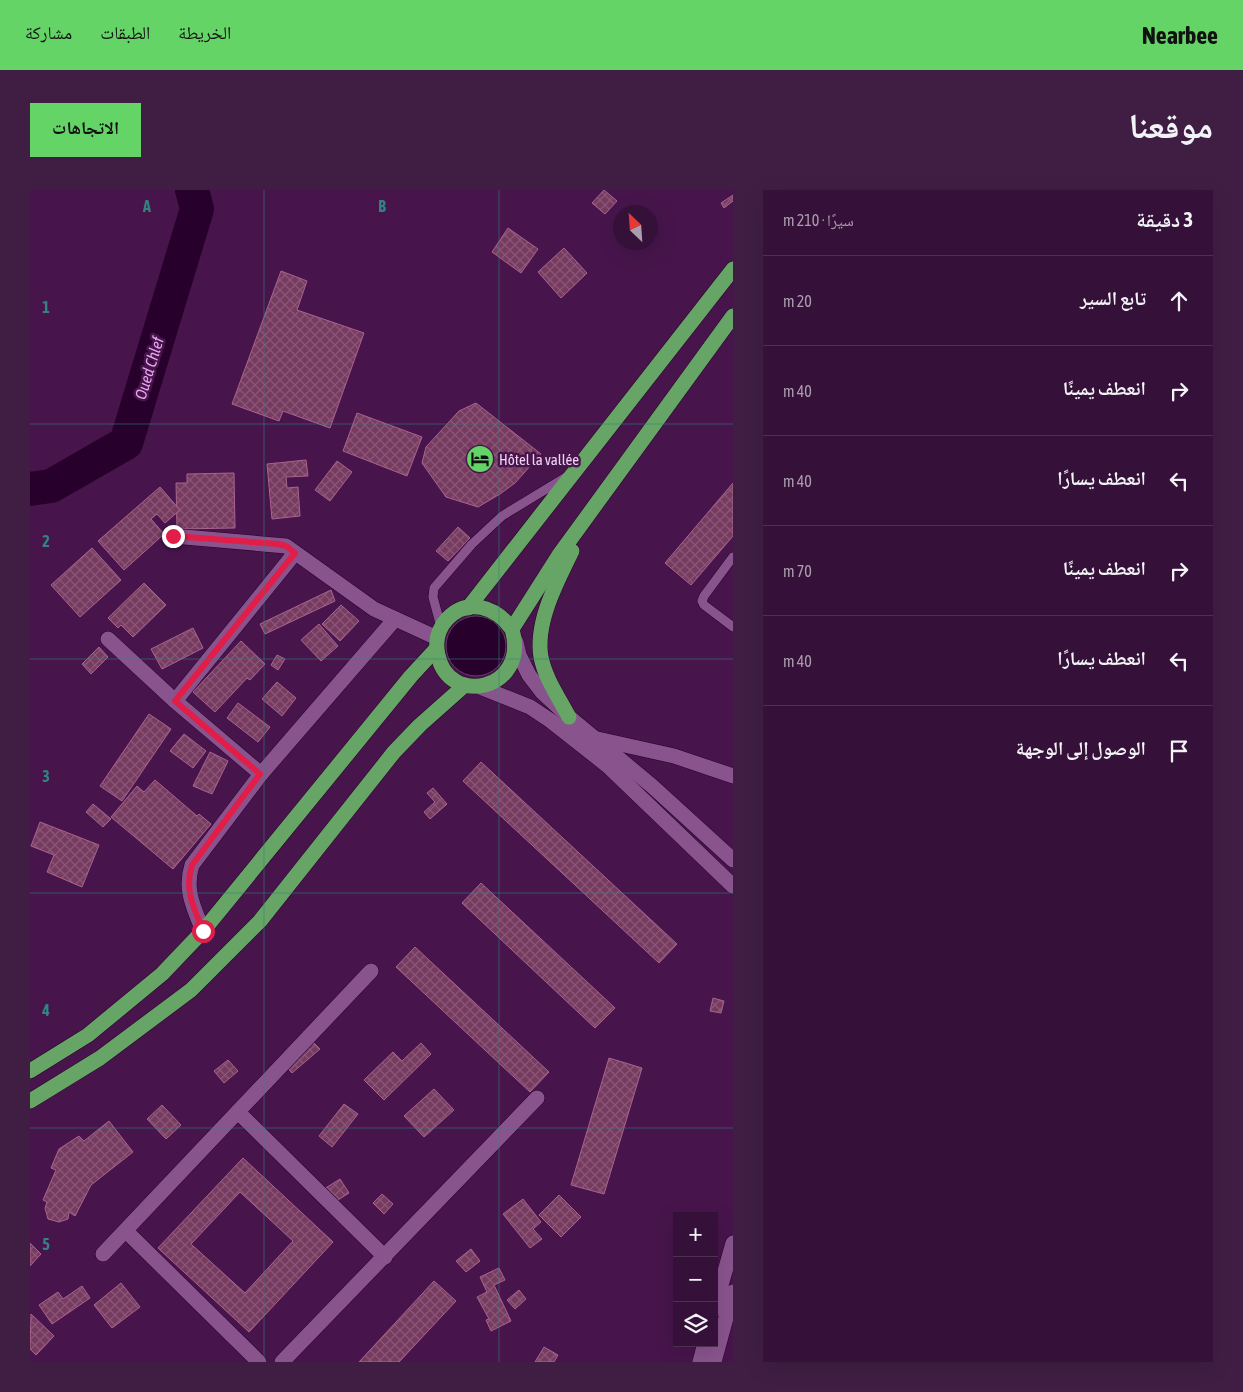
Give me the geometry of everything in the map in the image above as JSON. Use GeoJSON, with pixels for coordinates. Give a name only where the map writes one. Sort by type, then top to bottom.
{"type":"FeatureCollection","features":[{"type":"Feature","properties":{"kind":"highway"},"geometry":{"type":"LineString","coordinates":[[468,608],[733,269]]}},
{"type":"Feature","properties":{"kind":"highway"},"geometry":{"type":"LineString","coordinates":[[514,635],[559,555],[733,316]]}},
{"type":"Feature","properties":{"kind":"highway"},"geometry":{"type":"LineString","coordinates":[[569,717],[541,658],[540,638],[551,594],[585,519]]}},
{"type":"Feature","properties":{"kind":"highway"},"geometry":{"type":"LineString","coordinates":[[30,1070],[88,1035],[162,974],[203,931],[411,676],[438,638],[448,618],[468,608],[481,607],[494,611],[504,618],[514,635],[515,655],[510,667],[501,677],[490,684],[472,686],[454,680],[445,672],[439,661],[438,638]]}},
{"type":"Feature","properties":{"kind":"highway"},"geometry":{"type":"LineString","coordinates":[[30,1101],[100,1058],[191,990],[260,921],[394,752],[420,725],[472,686]]}},
{"type":"Feature","properties":{"kind":"street"},"geometry":{"type":"LineString","coordinates":[[173,536],[286,546],[374,609],[438,638]]}},
{"type":"Feature","properties":{"kind":"street"},"geometry":{"type":"LineString","coordinates":[[175,701],[295,553]]}},
{"type":"Feature","properties":{"kind":"street"},"geometry":{"type":"LineString","coordinates":[[203,931],[188,886],[188,877],[192,865],[260,774],[395,620]]}},
{"type":"Feature","properties":{"kind":"street"},"geometry":{"type":"LineString","coordinates":[[514,635],[519,654],[533,681],[569,717],[652,786],[733,860]]}},
{"type":"Feature","properties":{"kind":"street"},"geometry":{"type":"LineString","coordinates":[[108,639],[175,701],[260,774]]}},
{"type":"Feature","properties":{"kind":"street"},"geometry":{"type":"LineString","coordinates":[[472,686],[530,707],[551,721],[608,766],[733,886]]}},
{"type":"Feature","properties":{"kind":"street"},"geometry":{"type":"LineString","coordinates":[[593,738],[674,756],[733,776]]}},
{"type":"Feature","properties":{"kind":"street"},"geometry":{"type":"LineString","coordinates":[[104,1254],[371,971]]}},
{"type":"Feature","properties":{"kind":"street"},"geometry":{"type":"LineString","coordinates":[[282,1362],[537,1098]]}},
{"type":"Feature","properties":{"kind":"street"},"geometry":{"type":"LineString","coordinates":[[238,1112],[385,1257]]}},
{"type":"Feature","properties":{"kind":"street"},"geometry":{"type":"LineString","coordinates":[[126,1231],[260,1362]]}},
{"type":"Feature","properties":{"kind":"street"},"geometry":{"type":"LineString","coordinates":[[716,1302],[733,1243]]}},
{"type":"Feature","properties":{"kind":"street"},"geometry":{"type":"LineString","coordinates":[[714,1362],[733,1292]]}},
{"type":"Feature","properties":{"kind":"street"},"geometry":{"type":"LineString","coordinates":[[700,1362],[704,1347]]}},
{"type":"Feature","properties":{"kind":"lane"},"geometry":{"type":"LineString","coordinates":[[438,638],[433,597],[434,588],[472,544],[502,516],[573,472]]}},
{"type":"Feature","properties":{"kind":"lane"},"geometry":{"type":"LineString","coordinates":[[733,557],[702,601],[704,605],[733,627]]}},
{"type":"Feature","properties":{"kind":"shaded area"},"geometry":{"type":"Polygon","coordinates":[[[470,616],[482,616],[493,621],[501,629],[506,640],[504,658],[493,671],[482,676],[470,676],[459,671],[451,663],[446,652],[446,640],[451,629],[459,621],[470,616]]]}},
{"type":"Feature","properties":{"kind":"building"},"geometry":{"type":"Polygon","coordinates":[[[604,190],[617,201],[605,214],[592,203],[604,190]]]}},
{"type":"Feature","properties":{"kind":"building"},"geometry":{"type":"Polygon","coordinates":[[[733,195],[733,201],[724,208],[721,203],[733,195]]]}},
{"type":"Feature","properties":{"kind":"building"},"geometry":{"type":"Polygon","coordinates":[[[508,228],[538,249],[521,273],[492,252],[508,228]]]}},
{"type":"Feature","properties":{"kind":"building"},"geometry":{"type":"Polygon","coordinates":[[[564,248],[587,273],[561,298],[538,272],[564,248]]]}},
{"type":"Feature","properties":{"kind":"building"},"geometry":{"type":"Polygon","coordinates":[[[281,271],[307,281],[297,310],[364,333],[330,428],[283,411],[279,421],[232,404],[281,271]]]}},
{"type":"Feature","properties":{"kind":"building","name":"Hôtel la vallée"},"geometry":{"type":"Polygon","coordinates":[[[476,403],[541,454],[515,483],[478,507],[446,497],[422,463],[426,447],[459,411],[476,403]]]}},
{"type":"Feature","properties":{"kind":"building"},"geometry":{"type":"Polygon","coordinates":[[[357,413],[422,437],[407,476],[343,451],[357,413]]]}},
{"type":"Feature","properties":{"kind":"building"},"geometry":{"type":"Polygon","coordinates":[[[306,460],[308,476],[286,477],[287,488],[298,487],[300,516],[272,519],[267,464],[306,460]]]}},
{"type":"Feature","properties":{"kind":"building"},"geometry":{"type":"Polygon","coordinates":[[[337,461],[352,472],[330,501],[315,490],[337,461]]]}},
{"type":"Feature","properties":{"kind":"building"},"geometry":{"type":"Polygon","coordinates":[[[234,473],[235,528],[177,529],[176,483],[187,483],[187,474],[234,473]]]}},
{"type":"Feature","properties":{"kind":"building"},"geometry":{"type":"Polygon","coordinates":[[[733,483],[733,536],[691,585],[665,563],[733,483]]]}},
{"type":"Feature","properties":{"kind":"building"},"geometry":{"type":"Polygon","coordinates":[[[160,487],[180,510],[165,523],[157,514],[151,519],[164,534],[124,570],[98,541],[160,487]]]}},
{"type":"Feature","properties":{"kind":"building"},"geometry":{"type":"Polygon","coordinates":[[[458,527],[470,538],[448,561],[436,551],[458,527]]]}},
{"type":"Feature","properties":{"kind":"building"},"geometry":{"type":"Polygon","coordinates":[[[92,548],[121,580],[80,617],[51,585],[92,548]]]}},
{"type":"Feature","properties":{"kind":"building"},"geometry":{"type":"Polygon","coordinates":[[[144,583],[166,605],[133,637],[121,625],[118,628],[108,618],[144,583]]]}},
{"type":"Feature","properties":{"kind":"building"},"geometry":{"type":"Polygon","coordinates":[[[331,590],[335,601],[265,634],[260,624],[331,590]]]}},
{"type":"Feature","properties":{"kind":"building"},"geometry":{"type":"Polygon","coordinates":[[[341,605],[359,621],[340,641],[322,624],[341,605]]]}},
{"type":"Feature","properties":{"kind":"building"},"geometry":{"type":"Polygon","coordinates":[[[319,624],[338,646],[321,661],[301,640],[319,624]]]}},
{"type":"Feature","properties":{"kind":"building"},"geometry":{"type":"Polygon","coordinates":[[[193,628],[203,648],[162,669],[151,649],[193,628]]]}},
{"type":"Feature","properties":{"kind":"building"},"geometry":{"type":"Polygon","coordinates":[[[241,641],[265,664],[250,680],[247,678],[215,712],[193,692],[241,641]]]}},
{"type":"Feature","properties":{"kind":"building"},"geometry":{"type":"Polygon","coordinates":[[[99,647],[108,657],[91,674],[82,664],[99,647]]]}},
{"type":"Feature","properties":{"kind":"building"},"geometry":{"type":"Polygon","coordinates":[[[277,655],[285,659],[278,670],[271,665],[277,655]]]}},
{"type":"Feature","properties":{"kind":"building"},"geometry":{"type":"Polygon","coordinates":[[[277,682],[296,698],[282,716],[262,699],[277,682]]]}},
{"type":"Feature","properties":{"kind":"building"},"geometry":{"type":"Polygon","coordinates":[[[238,703],[270,727],[258,742],[227,718],[238,703]]]}},
{"type":"Feature","properties":{"kind":"building"},"geometry":{"type":"Polygon","coordinates":[[[149,714],[171,729],[122,801],[100,786],[149,714]]]}},
{"type":"Feature","properties":{"kind":"building"},"geometry":{"type":"Polygon","coordinates":[[[184,734],[206,751],[193,768],[170,751],[184,734]]]}},
{"type":"Feature","properties":{"kind":"building"},"geometry":{"type":"Polygon","coordinates":[[[210,752],[228,761],[212,794],[193,786],[210,752]]]}},
{"type":"Feature","properties":{"kind":"building"},"geometry":{"type":"Polygon","coordinates":[[[481,762],[677,944],[659,963],[463,781],[481,762]]]}},
{"type":"Feature","properties":{"kind":"building"},"geometry":{"type":"Polygon","coordinates":[[[155,780],[197,816],[199,814],[211,824],[173,869],[111,817],[137,786],[144,792],[155,780]]]}},
{"type":"Feature","properties":{"kind":"building"},"geometry":{"type":"Polygon","coordinates":[[[433,788],[447,804],[430,819],[424,812],[435,802],[427,793],[433,788]]]}},
{"type":"Feature","properties":{"kind":"building"},"geometry":{"type":"Polygon","coordinates":[[[93,804],[111,819],[103,827],[86,812],[93,804]]]}},
{"type":"Feature","properties":{"kind":"building"},"geometry":{"type":"Polygon","coordinates":[[[40,822],[99,845],[82,887],[47,872],[54,855],[31,846],[40,822]]]}},
{"type":"Feature","properties":{"kind":"building"},"geometry":{"type":"Polygon","coordinates":[[[481,883],[615,1008],[595,1028],[462,903],[481,883]]]}},
{"type":"Feature","properties":{"kind":"building"},"geometry":{"type":"Polygon","coordinates":[[[415,947],[549,1072],[530,1092],[396,967],[415,947]]]}},
{"type":"Feature","properties":{"kind":"building"},"geometry":{"type":"Polygon","coordinates":[[[713,998],[724,1001],[721,1013],[710,1011],[713,998]]]}},
{"type":"Feature","properties":{"kind":"building"},"geometry":{"type":"Polygon","coordinates":[[[312,1041],[320,1049],[292,1073],[285,1065],[312,1041]]]}},
{"type":"Feature","properties":{"kind":"building"},"geometry":{"type":"Polygon","coordinates":[[[421,1043],[431,1054],[384,1100],[364,1080],[393,1052],[402,1061],[421,1043]]]}},
{"type":"Feature","properties":{"kind":"building"},"geometry":{"type":"Polygon","coordinates":[[[609,1058],[642,1068],[604,1194],[571,1185],[609,1058]]]}},
{"type":"Feature","properties":{"kind":"building"},"geometry":{"type":"Polygon","coordinates":[[[228,1060],[238,1071],[224,1083],[214,1071],[228,1060]]]}},
{"type":"Feature","properties":{"kind":"building"},"geometry":{"type":"Polygon","coordinates":[[[434,1089],[454,1110],[424,1137],[404,1116],[434,1089]]]}},
{"type":"Feature","properties":{"kind":"building"},"geometry":{"type":"Polygon","coordinates":[[[344,1104],[358,1114],[332,1147],[319,1136],[344,1104]]]}},
{"type":"Feature","properties":{"kind":"building"},"geometry":{"type":"Polygon","coordinates":[[[162,1105],[181,1125],[166,1139],[147,1119],[162,1105]]]}},
{"type":"Feature","properties":{"kind":"building"},"geometry":{"type":"Polygon","coordinates":[[[109,1121],[133,1152],[91,1185],[75,1216],[69,1212],[68,1219],[59,1222],[48,1219],[45,1208],[47,1202],[43,1200],[56,1170],[51,1168],[59,1149],[79,1136],[84,1141],[109,1121]]]}},
{"type":"Feature","properties":{"kind":"building"},"geometry":{"type":"Polygon","coordinates":[[[243,1158],[333,1242],[249,1332],[158,1248],[243,1158]],[[240,1192],[191,1244],[245,1293],[293,1241],[240,1192]]]}},
{"type":"Feature","properties":{"kind":"building"},"geometry":{"type":"Polygon","coordinates":[[[340,1179],[349,1193],[333,1203],[324,1189],[340,1179]]]}},
{"type":"Feature","properties":{"kind":"building"},"geometry":{"type":"Polygon","coordinates":[[[382,1194],[393,1204],[384,1214],[373,1203],[382,1194]]]}},
{"type":"Feature","properties":{"kind":"building"},"geometry":{"type":"Polygon","coordinates":[[[559,1195],[581,1217],[561,1237],[539,1215],[559,1195]]]}},
{"type":"Feature","properties":{"kind":"building"},"geometry":{"type":"Polygon","coordinates":[[[523,1199],[541,1222],[533,1229],[542,1239],[530,1248],[503,1214],[523,1199]]]}},
{"type":"Feature","properties":{"kind":"building"},"geometry":{"type":"Polygon","coordinates":[[[30,1243],[41,1254],[30,1266],[30,1243]]]}},
{"type":"Feature","properties":{"kind":"building"},"geometry":{"type":"Polygon","coordinates":[[[471,1249],[480,1261],[466,1272],[456,1261],[471,1249]]]}},
{"type":"Feature","properties":{"kind":"building"},"geometry":{"type":"Polygon","coordinates":[[[499,1268],[505,1280],[494,1285],[511,1321],[491,1331],[486,1320],[489,1319],[477,1297],[487,1292],[480,1277],[499,1268]]]}},
{"type":"Feature","properties":{"kind":"building"},"geometry":{"type":"Polygon","coordinates":[[[434,1281],[456,1301],[399,1362],[359,1362],[434,1281]]]}},
{"type":"Feature","properties":{"kind":"building"},"geometry":{"type":"Polygon","coordinates":[[[121,1283],[140,1307],[112,1328],[94,1305],[121,1283]]]}},
{"type":"Feature","properties":{"kind":"building"},"geometry":{"type":"Polygon","coordinates":[[[82,1286],[90,1298],[52,1324],[39,1305],[58,1292],[63,1299],[82,1286]]]}},
{"type":"Feature","properties":{"kind":"building"},"geometry":{"type":"Polygon","coordinates":[[[519,1290],[526,1299],[515,1309],[507,1300],[519,1290]]]}},
{"type":"Feature","properties":{"kind":"building"},"geometry":{"type":"Polygon","coordinates":[[[31,1314],[54,1336],[36,1355],[30,1349],[31,1314]]]}},
{"type":"Feature","properties":{"kind":"building"},"geometry":{"type":"Polygon","coordinates":[[[544,1347],[558,1355],[554,1362],[535,1362],[544,1347]]]}},
{"type":"Feature","properties":{"kind":"waterway","name":"Oued Chlef"},"geometry":{"type":"LineString","coordinates":[[30,489],[51,486],[126,443],[197,209],[192,190]]}},
{"type":"Feature","properties":{"kind":"place","name":"Hôtel la vallée"},"geometry":{"type":"Point","coordinates":[480,459]}},
{"type":"Feature","properties":{"kind":"route"},"geometry":{"type":"LineString","coordinates":[[173,536],[278,544],[286,546],[295,553],[175,701],[260,774],[192,865],[188,877],[188,886],[203,931]]}}]}
